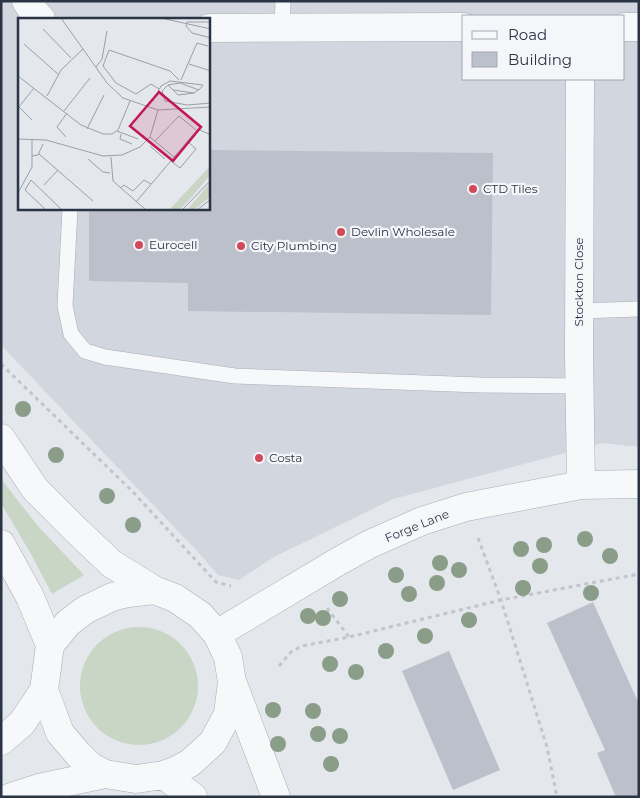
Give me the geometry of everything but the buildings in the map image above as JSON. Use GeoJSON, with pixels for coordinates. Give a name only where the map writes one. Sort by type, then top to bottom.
{"type":"FeatureCollection","features":[{"type":"Feature","properties":{"kind":"street"},"geometry":{"type":"LineString","coordinates":[[26,1],[40,18]]}},
{"type":"Feature","properties":{"kind":"street"},"geometry":{"type":"LineString","coordinates":[[210,28],[283,14],[462,27]]}},
{"type":"Feature","properties":{"kind":"street"},"geometry":{"type":"LineString","coordinates":[[625,27],[639,27]]}},
{"type":"Feature","properties":{"kind":"street","name":"Stockton Close"},"geometry":{"type":"LineString","coordinates":[[580,80],[579,386],[582,484]]}},
{"type":"Feature","properties":{"kind":"street"},"geometry":{"type":"LineString","coordinates":[[1,438],[35,489],[112,564],[154,590],[175,598],[200,615],[217,634],[228,657],[232,682],[276,797]]}},
{"type":"Feature","properties":{"kind":"street","name":"Forge Lane"},"geometry":{"type":"LineString","coordinates":[[217,634],[339,561],[370,544],[422,521],[466,507],[582,484],[639,484]]}},
{"type":"Feature","properties":{"kind":"street"},"geometry":{"type":"LineString","coordinates":[[1,544],[30,597],[50,645],[44,690],[22,724],[1,740]]}},
{"type":"Feature","properties":{"kind":"street"},"geometry":{"type":"LineString","coordinates":[[50,645],[68,622],[85,610],[112,597],[154,590]]}},
{"type":"Feature","properties":{"kind":"street"},"geometry":{"type":"LineString","coordinates":[[44,690],[60,733],[90,766],[105,774],[136,779],[164,775],[175,771],[190,763],[213,742],[228,714],[232,682]]}},
{"type":"Feature","properties":{"kind":"street"},"geometry":{"type":"LineString","coordinates":[[12,797],[39,788],[105,774]]}},
{"type":"Feature","properties":{"kind":"street"},"geometry":{"type":"LineString","coordinates":[[164,775],[193,797]]}},
{"type":"Feature","properties":{"kind":"lane"},"geometry":{"type":"LineString","coordinates":[[70,210],[65,306],[71,334],[85,350],[105,358],[235,376],[480,385],[579,386]]}},
{"type":"Feature","properties":{"kind":"lane"},"geometry":{"type":"LineString","coordinates":[[579,311],[639,309]]}},
{"type":"Feature","properties":{"kind":"path"},"geometry":{"type":"LineString","coordinates":[[1,364],[132,490],[216,582],[230,586],[237,585]]}},
{"type":"Feature","properties":{"kind":"path"},"geometry":{"type":"LineString","coordinates":[[466,507],[501,600],[547,747],[557,797]]}},
{"type":"Feature","properties":{"kind":"path"},"geometry":{"type":"LineString","coordinates":[[279,666],[291,652],[302,646],[349,637],[501,600],[639,574]]}},
{"type":"Feature","properties":{"kind":"shaded area"},"geometry":{"type":"Polygon","coordinates":[[[1,1],[639,1],[639,447],[602,443],[393,499],[274,557],[239,580],[218,575],[1,345],[1,1]]]}},
{"type":"Feature","properties":{"kind":"green space"},"geometry":{"type":"Polygon","coordinates":[[[1,479],[37,525],[84,575],[52,594],[1,503],[1,479]]]}},
{"type":"Feature","properties":{"kind":"green space"},"geometry":{"type":"Polygon","coordinates":[[[139,627],[162,631],[181,644],[194,663],[198,686],[194,709],[181,728],[162,741],[139,745],[116,741],[97,728],[84,709],[80,686],[84,663],[97,644],[116,631],[139,627]]]}},
{"type":"Feature","properties":{"kind":"place","name":"CTD Tiles"},"geometry":{"type":"Point","coordinates":[473,189]}},
{"type":"Feature","properties":{"kind":"place","name":"Devlin Wholesale"},"geometry":{"type":"Point","coordinates":[341,232]}},
{"type":"Feature","properties":{"kind":"place","name":"Eurocell"},"geometry":{"type":"Point","coordinates":[139,245]}},
{"type":"Feature","properties":{"kind":"place","name":"City Plumbing"},"geometry":{"type":"Point","coordinates":[241,246]}},
{"type":"Feature","properties":{"kind":"place","name":"Costa"},"geometry":{"type":"Point","coordinates":[259,458]}}]}
